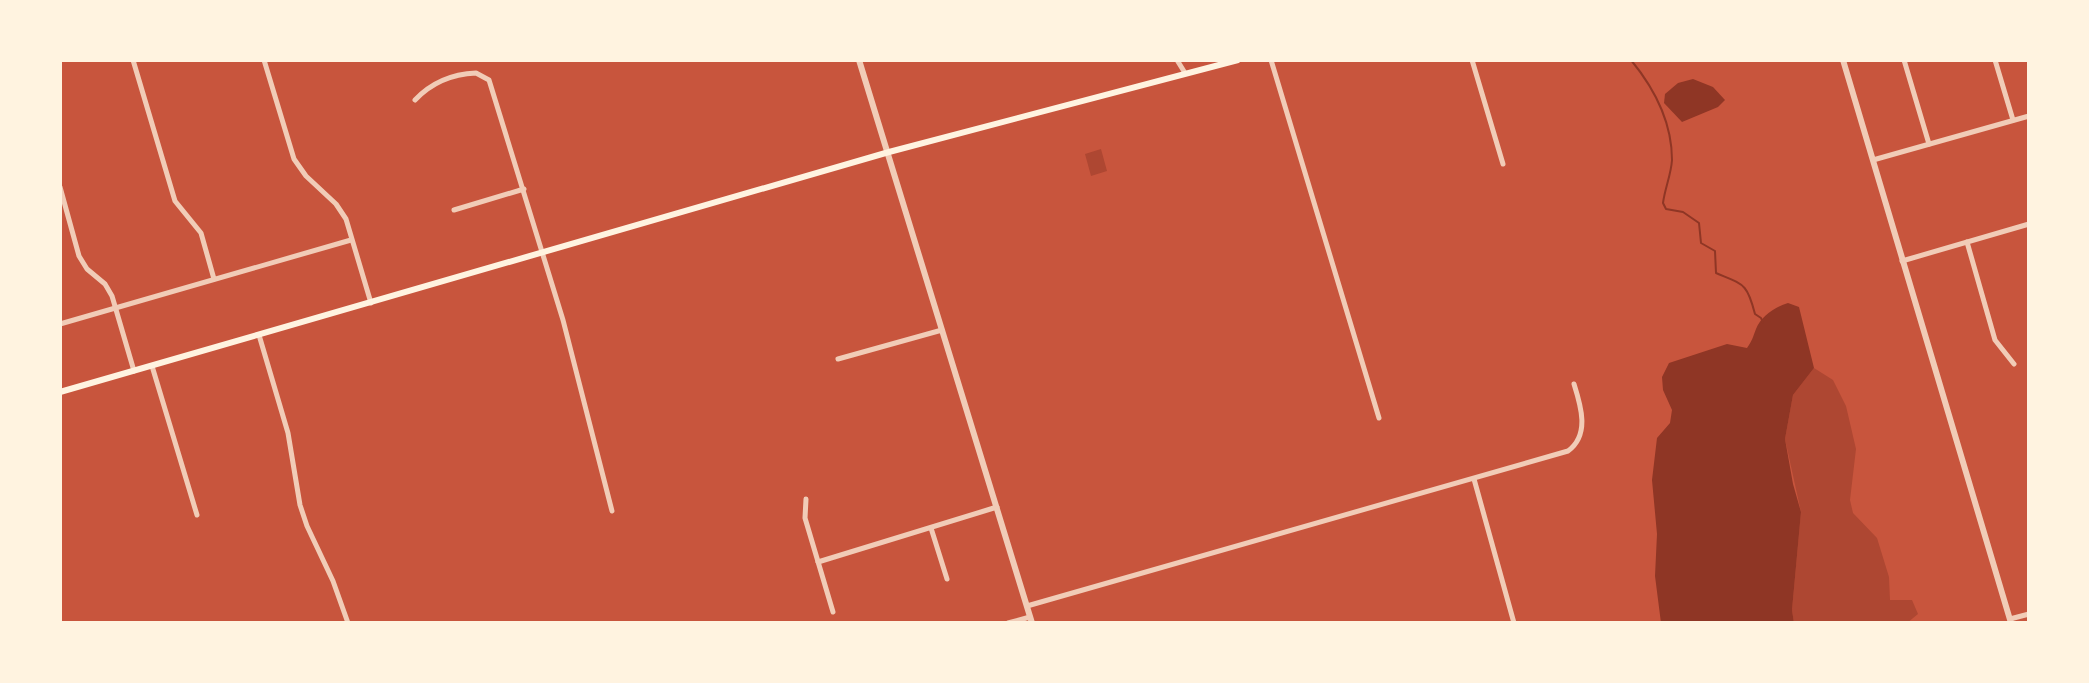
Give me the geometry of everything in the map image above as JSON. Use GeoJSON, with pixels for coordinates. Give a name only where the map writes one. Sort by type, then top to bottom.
{"type":"FeatureCollection","features":[{"type":"Feature","properties":{"kind":"main road"},"geometry":{"type":"LineString","coordinates":[[60,392],[889,152],[1238,60]]}},
{"type":"Feature","properties":{"kind":"street"},"geometry":{"type":"LineString","coordinates":[[133,60],[175,201],[201,233],[214,279]]}},
{"type":"Feature","properties":{"kind":"street"},"geometry":{"type":"LineString","coordinates":[[264,60],[294,159],[346,219],[371,303]]}},
{"type":"Feature","properties":{"kind":"street"},"geometry":{"type":"LineString","coordinates":[[859,60],[1031,620],[1008,623]]}},
{"type":"Feature","properties":{"kind":"street"},"geometry":{"type":"LineString","coordinates":[[1177,60],[1185,73]]}},
{"type":"Feature","properties":{"kind":"street"},"geometry":{"type":"LineString","coordinates":[[1271,60],[1379,418]]}},
{"type":"Feature","properties":{"kind":"street"},"geometry":{"type":"LineString","coordinates":[[1472,60],[1503,164]]}},
{"type":"Feature","properties":{"kind":"street"},"geometry":{"type":"LineString","coordinates":[[1843,60],[2011,621],[2029,614]]}},
{"type":"Feature","properties":{"kind":"street"},"geometry":{"type":"LineString","coordinates":[[1904,60],[1929,144]]}},
{"type":"Feature","properties":{"kind":"street"},"geometry":{"type":"LineString","coordinates":[[1995,60],[2013,120]]}},
{"type":"Feature","properties":{"kind":"street"},"geometry":{"type":"LineString","coordinates":[[415,100],[426,88],[470,73],[485,76],[495,95],[563,320],[612,511]]}},
{"type":"Feature","properties":{"kind":"street"},"geometry":{"type":"LineString","coordinates":[[1873,160],[2029,116]]}},
{"type":"Feature","properties":{"kind":"street"},"geometry":{"type":"LineString","coordinates":[[60,187],[79,256],[87,269],[105,284],[116,308],[134,371]]}},
{"type":"Feature","properties":{"kind":"street"},"geometry":{"type":"LineString","coordinates":[[454,210],[524,189]]}},
{"type":"Feature","properties":{"kind":"street"},"geometry":{"type":"LineString","coordinates":[[60,221],[69,219]]}},
{"type":"Feature","properties":{"kind":"street"},"geometry":{"type":"LineString","coordinates":[[1902,261],[2029,224]]}},
{"type":"Feature","properties":{"kind":"street"},"geometry":{"type":"LineString","coordinates":[[60,324],[351,240]]}},
{"type":"Feature","properties":{"kind":"street"},"geometry":{"type":"LineString","coordinates":[[1967,242],[1995,340],[2014,364]]}},
{"type":"Feature","properties":{"kind":"street"},"geometry":{"type":"LineString","coordinates":[[838,359],[943,330]]}},
{"type":"Feature","properties":{"kind":"street"},"geometry":{"type":"LineString","coordinates":[[259,335],[288,433],[300,505],[348,623]]}},
{"type":"Feature","properties":{"kind":"street"},"geometry":{"type":"LineString","coordinates":[[152,366],[197,515]]}},
{"type":"Feature","properties":{"kind":"street"},"geometry":{"type":"LineString","coordinates":[[1027,606],[1568,451],[1579,442],[1581,418],[1574,384]]}},
{"type":"Feature","properties":{"kind":"street"},"geometry":{"type":"LineString","coordinates":[[1474,479],[1514,623]]}},
{"type":"Feature","properties":{"kind":"street"},"geometry":{"type":"LineString","coordinates":[[806,499],[805,518],[833,612]]}},
{"type":"Feature","properties":{"kind":"street"},"geometry":{"type":"LineString","coordinates":[[818,562],[997,507]]}},
{"type":"Feature","properties":{"kind":"street"},"geometry":{"type":"LineString","coordinates":[[931,528],[947,579]]}},
{"type":"Feature","properties":{"kind":"shaded area"},"geometry":{"type":"Polygon","coordinates":[[[1693,79],[1713,87],[1725,100],[1718,107],[1682,122],[1664,103],[1665,94],[1678,83],[1693,79]]]}},
{"type":"Feature","properties":{"kind":"shaded area"},"geometry":{"type":"Polygon","coordinates":[[[1101,149],[1107,171],[1091,176],[1085,154],[1101,149]]]}},
{"type":"Feature","properties":{"kind":"shaded area"},"geometry":{"type":"Polygon","coordinates":[[[1788,303],[1799,307],[1814,368],[1793,395],[1785,439],[1801,512],[1792,610],[1794,623],[1661,623],[1655,576],[1657,534],[1652,480],[1657,438],[1670,423],[1672,410],[1663,390],[1662,377],[1669,363],[1727,344],[1747,348],[1761,320],[1788,303]]]}},
{"type":"Feature","properties":{"kind":"shaded area"},"geometry":{"type":"Polygon","coordinates":[[[1814,368],[1833,380],[1846,406],[1856,449],[1850,500],[1853,513],[1877,538],[1889,577],[1890,600],[1912,600],[1918,614],[1907,623],[1794,623],[1792,610],[1801,512],[1785,439],[1793,395],[1814,368]]]}},
{"type":"Feature","properties":{"kind":"waterway"},"geometry":{"type":"LineString","coordinates":[[1631,60],[1654,94],[1669,133],[1672,160],[1663,203],[1666,209],[1683,212],[1699,223],[1701,243],[1715,251],[1716,273],[1743,286],[1755,314],[1763,323]]}}]}
